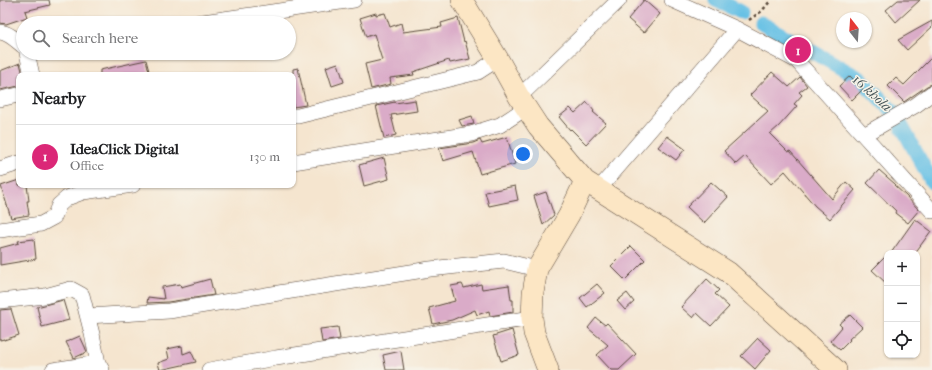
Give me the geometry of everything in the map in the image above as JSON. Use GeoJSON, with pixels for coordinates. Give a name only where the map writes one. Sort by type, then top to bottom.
{"type":"FeatureCollection","features":[{"type":"Feature","properties":{"kind":"street"},"geometry":{"type":"LineString","coordinates":[[244,16],[354,0]]}},
{"type":"Feature","properties":{"kind":"street"},"geometry":{"type":"LineString","coordinates":[[462,0],[538,126],[591,185],[728,272],[836,370]]}},
{"type":"Feature","properties":{"kind":"street"},"geometry":{"type":"LineString","coordinates":[[296,162],[472,134],[500,125],[620,0]]}},
{"type":"Feature","properties":{"kind":"street"},"geometry":{"type":"LineString","coordinates":[[672,0],[738,29],[797,61],[866,134],[932,211]]}},
{"type":"Feature","properties":{"kind":"street"},"geometry":{"type":"LineString","coordinates":[[548,370],[534,333],[532,318],[533,293],[537,269],[569,214],[591,185],[738,29]]}},
{"type":"Feature","properties":{"kind":"street"},"geometry":{"type":"LineString","coordinates":[[0,32],[4,32],[16,40]]}},
{"type":"Feature","properties":{"kind":"street"},"geometry":{"type":"LineString","coordinates":[[296,116],[478,72],[498,59]]}},
{"type":"Feature","properties":{"kind":"street"},"geometry":{"type":"LineString","coordinates":[[29,60],[31,72]]}},
{"type":"Feature","properties":{"kind":"street"},"geometry":{"type":"LineString","coordinates":[[866,134],[916,105],[932,93]]}},
{"type":"Feature","properties":{"kind":"street"},"geometry":{"type":"LineString","coordinates":[[0,99],[16,96]]}},
{"type":"Feature","properties":{"kind":"street"},"geometry":{"type":"LineString","coordinates":[[0,169],[16,164]]}},
{"type":"Feature","properties":{"kind":"street"},"geometry":{"type":"LineString","coordinates":[[0,230],[41,224],[54,217],[59,205],[67,198],[83,192],[112,188]]}},
{"type":"Feature","properties":{"kind":"street"},"geometry":{"type":"LineString","coordinates":[[88,316],[169,311],[266,294],[430,269],[504,261],[537,269]]}},
{"type":"Feature","properties":{"kind":"street"},"geometry":{"type":"LineString","coordinates":[[0,301],[45,296],[71,289],[82,295],[100,367],[53,370]]}},
{"type":"Feature","properties":{"kind":"street"},"geometry":{"type":"LineString","coordinates":[[208,370],[532,318]]}},
{"type":"Feature","properties":{"kind":"path"},"geometry":{"type":"LineString","coordinates":[[738,29],[762,11],[771,0]]}},
{"type":"Feature","properties":{"kind":"building"},"geometry":{"type":"Polygon","coordinates":[[[0,0],[49,0],[50,5],[25,11],[27,16],[16,16],[16,21],[6,24],[0,23],[0,0]]]}},
{"type":"Feature","properties":{"kind":"building"},"geometry":{"type":"Polygon","coordinates":[[[644,0],[660,14],[644,33],[628,19],[644,0]]]}},
{"type":"Feature","properties":{"kind":"building"},"geometry":{"type":"Polygon","coordinates":[[[898,0],[920,0],[896,22],[886,10],[898,0]]]}},
{"type":"Feature","properties":{"kind":"building"},"geometry":{"type":"Polygon","coordinates":[[[376,13],[376,15],[385,13],[390,27],[401,23],[403,32],[442,27],[441,23],[458,18],[470,59],[450,63],[449,60],[413,72],[414,75],[390,78],[391,84],[371,89],[365,64],[382,60],[374,34],[366,37],[360,18],[376,13]]]}},
{"type":"Feature","properties":{"kind":"building"},"geometry":{"type":"Polygon","coordinates":[[[932,21],[932,27],[907,50],[898,40],[932,21]]]}},
{"type":"Feature","properties":{"kind":"building"},"geometry":{"type":"Polygon","coordinates":[[[932,57],[932,84],[904,102],[888,86],[896,78],[904,85],[932,57]]]}},
{"type":"Feature","properties":{"kind":"building"},"geometry":{"type":"Polygon","coordinates":[[[146,60],[149,72],[100,72],[100,70],[146,60]]]}},
{"type":"Feature","properties":{"kind":"building"},"geometry":{"type":"Polygon","coordinates":[[[20,63],[22,72],[16,72],[16,87],[0,90],[0,71],[20,63]]]}},
{"type":"Feature","properties":{"kind":"building"},"geometry":{"type":"Polygon","coordinates":[[[338,63],[344,82],[332,86],[326,67],[338,63]]]}},
{"type":"Feature","properties":{"kind":"building"},"geometry":{"type":"Polygon","coordinates":[[[298,68],[306,105],[296,107],[296,72],[293,72],[293,69],[298,68]]]}},
{"type":"Feature","properties":{"kind":"building"},"geometry":{"type":"Polygon","coordinates":[[[772,72],[789,87],[800,77],[807,86],[799,92],[802,95],[794,104],[797,106],[770,134],[788,152],[790,151],[832,199],[846,182],[855,190],[830,219],[815,206],[785,171],[771,184],[745,156],[736,164],[724,151],[768,111],[750,95],[772,72]]]}},
{"type":"Feature","properties":{"kind":"building"},"geometry":{"type":"Polygon","coordinates":[[[850,76],[863,89],[852,100],[839,86],[850,76]]]}},
{"type":"Feature","properties":{"kind":"building"},"geometry":{"type":"Polygon","coordinates":[[[415,100],[417,111],[391,115],[396,135],[384,138],[376,106],[415,100]]]}},
{"type":"Feature","properties":{"kind":"building"},"geometry":{"type":"Polygon","coordinates":[[[587,102],[594,111],[593,112],[606,123],[586,144],[571,129],[570,130],[559,117],[570,108],[575,113],[587,102]]]}},
{"type":"Feature","properties":{"kind":"building"},"geometry":{"type":"Polygon","coordinates":[[[472,116],[474,124],[462,126],[459,120],[472,116]]]}},
{"type":"Feature","properties":{"kind":"building"},"geometry":{"type":"Polygon","coordinates":[[[667,136],[685,149],[676,160],[658,147],[667,136]]]}},
{"type":"Feature","properties":{"kind":"building"},"geometry":{"type":"Polygon","coordinates":[[[507,137],[515,164],[480,174],[473,152],[443,161],[439,148],[473,143],[480,140],[482,144],[507,137]]]}},
{"type":"Feature","properties":{"kind":"building"},"geometry":{"type":"Polygon","coordinates":[[[384,158],[389,179],[364,186],[359,165],[384,158]]]}},
{"type":"Feature","properties":{"kind":"building"},"geometry":{"type":"Polygon","coordinates":[[[879,170],[895,184],[894,185],[919,210],[908,223],[895,213],[896,211],[867,183],[879,170]]]}},
{"type":"Feature","properties":{"kind":"building"},"geometry":{"type":"Polygon","coordinates":[[[16,181],[16,188],[27,188],[29,215],[11,218],[1,186],[16,181]]]}},
{"type":"Feature","properties":{"kind":"building"},"geometry":{"type":"Polygon","coordinates":[[[711,182],[728,197],[704,223],[687,207],[711,182]]]}},
{"type":"Feature","properties":{"kind":"building"},"geometry":{"type":"Polygon","coordinates":[[[515,186],[518,200],[489,206],[485,192],[515,186]]]}},
{"type":"Feature","properties":{"kind":"building"},"geometry":{"type":"Polygon","coordinates":[[[546,192],[554,215],[543,225],[534,196],[546,192]]]}},
{"type":"Feature","properties":{"kind":"building"},"geometry":{"type":"Polygon","coordinates":[[[915,219],[931,231],[917,250],[893,250],[915,219]]]}},
{"type":"Feature","properties":{"kind":"building"},"geometry":{"type":"Polygon","coordinates":[[[34,239],[36,259],[0,265],[0,248],[19,243],[18,241],[34,239]]]}},
{"type":"Feature","properties":{"kind":"building"},"geometry":{"type":"Polygon","coordinates":[[[631,246],[645,260],[625,280],[611,266],[631,246]]]}},
{"type":"Feature","properties":{"kind":"building"},"geometry":{"type":"Polygon","coordinates":[[[884,258],[884,281],[872,270],[884,258]]]}},
{"type":"Feature","properties":{"kind":"building"},"geometry":{"type":"Polygon","coordinates":[[[210,279],[214,295],[168,302],[147,303],[148,297],[164,299],[162,287],[180,284],[181,287],[210,279]]]}},
{"type":"Feature","properties":{"kind":"building"},"geometry":{"type":"Polygon","coordinates":[[[707,279],[719,290],[715,294],[729,307],[711,326],[697,313],[693,318],[681,307],[707,279]]]}},
{"type":"Feature","properties":{"kind":"building"},"geometry":{"type":"Polygon","coordinates":[[[462,284],[464,288],[481,284],[482,289],[509,285],[511,300],[513,300],[513,312],[490,316],[489,311],[477,315],[475,310],[452,320],[433,324],[429,308],[455,301],[451,286],[462,284]]]}},
{"type":"Feature","properties":{"kind":"building"},"geometry":{"type":"Polygon","coordinates":[[[597,284],[605,293],[587,307],[580,298],[597,284]]]}},
{"type":"Feature","properties":{"kind":"building"},"geometry":{"type":"Polygon","coordinates":[[[627,293],[634,302],[625,310],[617,301],[627,293]]]}},
{"type":"Feature","properties":{"kind":"building"},"geometry":{"type":"Polygon","coordinates":[[[63,300],[69,320],[42,327],[37,307],[63,300]]]}},
{"type":"Feature","properties":{"kind":"building"},"geometry":{"type":"Polygon","coordinates":[[[11,309],[19,335],[0,340],[0,310],[11,309]]]}},
{"type":"Feature","properties":{"kind":"building"},"geometry":{"type":"Polygon","coordinates":[[[850,315],[862,327],[840,350],[830,341],[842,327],[839,324],[850,315]]]}},
{"type":"Feature","properties":{"kind":"building"},"geometry":{"type":"Polygon","coordinates":[[[596,318],[605,325],[607,323],[636,354],[619,370],[611,370],[597,355],[608,345],[588,328],[596,318]]]}},
{"type":"Feature","properties":{"kind":"building"},"geometry":{"type":"Polygon","coordinates":[[[338,327],[340,339],[322,342],[320,329],[338,327]]]}},
{"type":"Feature","properties":{"kind":"building"},"geometry":{"type":"Polygon","coordinates":[[[512,330],[519,355],[501,361],[493,336],[512,330]]]}},
{"type":"Feature","properties":{"kind":"building"},"geometry":{"type":"Polygon","coordinates":[[[80,336],[87,352],[74,358],[66,342],[80,336]]]}},
{"type":"Feature","properties":{"kind":"building"},"geometry":{"type":"Polygon","coordinates":[[[758,338],[771,350],[755,369],[741,356],[758,338]]]}},
{"type":"Feature","properties":{"kind":"building"},"geometry":{"type":"Polygon","coordinates":[[[182,346],[183,354],[191,351],[196,362],[160,370],[158,363],[169,359],[167,349],[182,346]]]}},
{"type":"Feature","properties":{"kind":"building"},"geometry":{"type":"Polygon","coordinates":[[[401,351],[404,370],[386,370],[383,355],[401,351]]]}},
{"type":"Feature","properties":{"kind":"waterway","name":"16 khola"},"geometry":{"type":"LineString","coordinates":[[716,0],[741,12]]}},
{"type":"Feature","properties":{"kind":"waterway","name":"16 khola"},"geometry":{"type":"LineString","coordinates":[[761,23],[861,79],[895,114],[932,182]]}},
{"type":"Feature","properties":{"kind":"place","name":"IdeaClick Digital"},"geometry":{"type":"Point","coordinates":[798,50]}}]}
